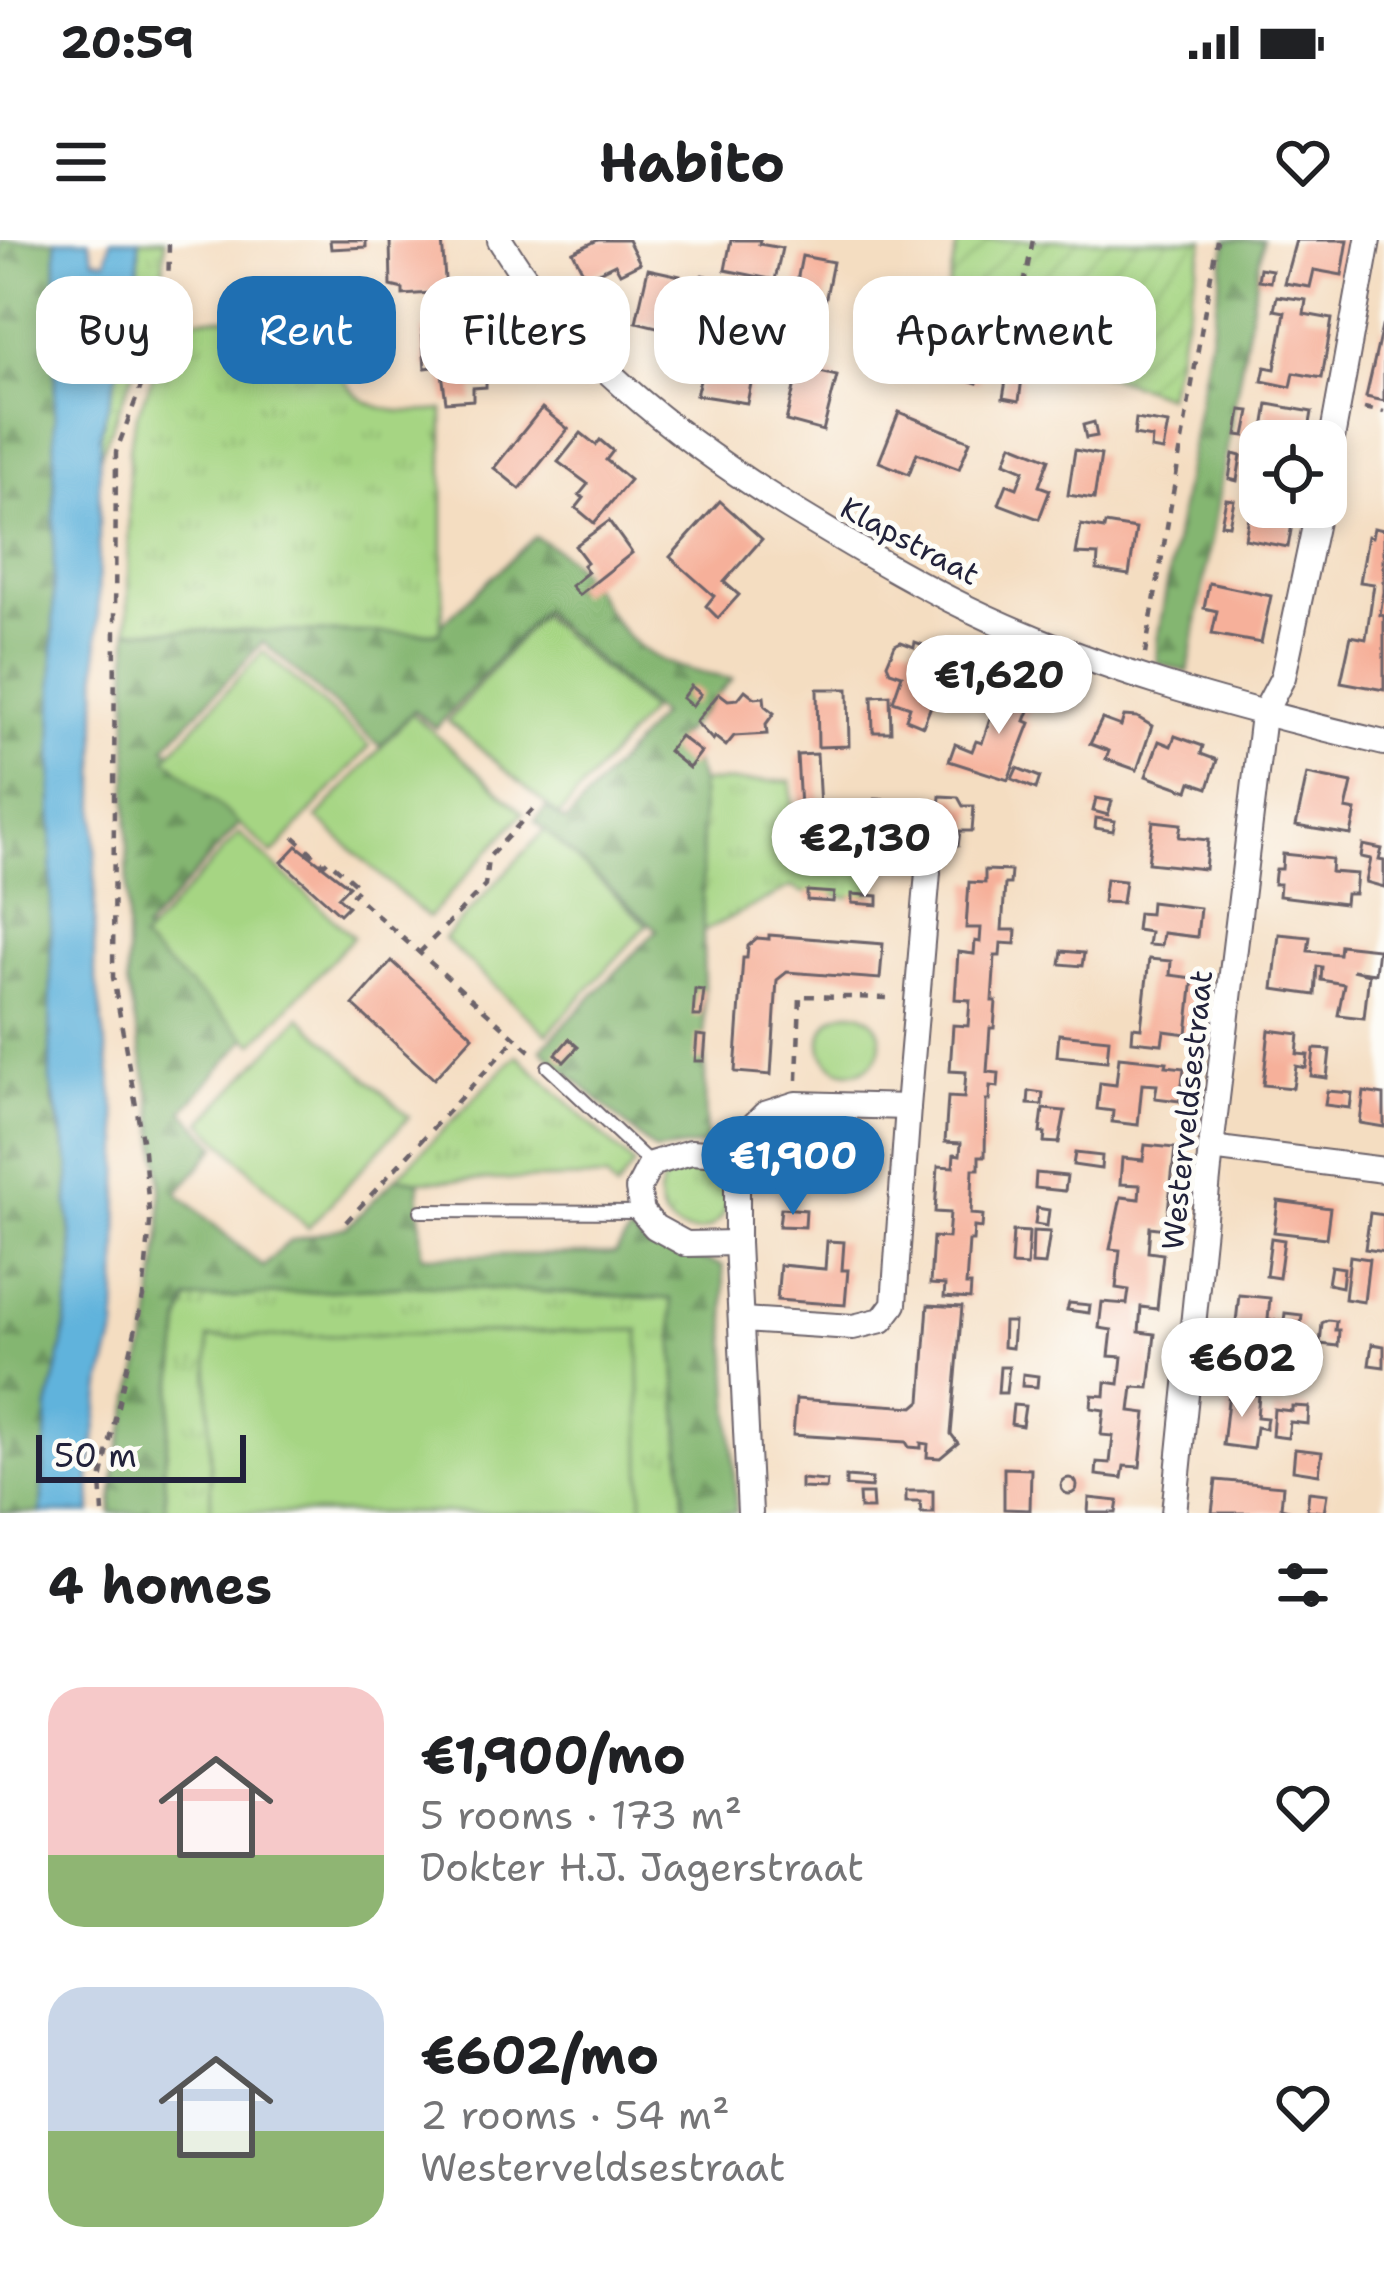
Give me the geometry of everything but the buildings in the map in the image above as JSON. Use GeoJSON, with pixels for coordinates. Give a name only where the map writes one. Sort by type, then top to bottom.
{"type":"FeatureCollection","features":[{"type":"Feature","properties":{"kind":"street","name":"Klapstraat"},"geometry":{"type":"LineString","coordinates":[[500,240],[562,325],[613,379],[723,466],[840,539],[953,602],[1139,677],[1263,715],[1384,743]]}},
{"type":"Feature","properties":{"kind":"street"},"geometry":{"type":"LineString","coordinates":[[1335,420],[1368,240]]}},
{"type":"Feature","properties":{"kind":"street","name":"Westerveldsestraat"},"geometry":{"type":"LineString","coordinates":[[1174,1513],[1211,1148],[1263,715],[1283,677],[1315,528]]}},
{"type":"Feature","properties":{"kind":"street"},"geometry":{"type":"LineString","coordinates":[[743,1320],[854,1327],[882,1320],[894,1304],[928,872]]}},
{"type":"Feature","properties":{"kind":"street"},"geometry":{"type":"LineString","coordinates":[[750,1513],[737,1244],[737,1155],[743,1136],[765,1114],[796,1104],[908,1107]]}},
{"type":"Feature","properties":{"kind":"street"},"geometry":{"type":"LineString","coordinates":[[1211,1148],[1384,1170]]}},
{"type":"Feature","properties":{"kind":"street"},"geometry":{"type":"LineString","coordinates":[[737,1155],[691,1152],[651,1164],[638,1189],[642,1211],[655,1227],[686,1244],[737,1244]]}},
{"type":"Feature","properties":{"kind":"lane"},"geometry":{"type":"LineString","coordinates":[[548,1067],[651,1164]]}},
{"type":"Feature","properties":{"kind":"lane"},"geometry":{"type":"LineString","coordinates":[[421,1211],[642,1211]]}},
{"type":"Feature","properties":{"kind":"path"},"geometry":{"type":"LineString","coordinates":[[103,1513],[101,1480],[143,1297],[150,1223],[144,1151],[113,977],[116,452],[168,314],[169,240]]}},
{"type":"Feature","properties":{"kind":"path"},"geometry":{"type":"LineString","coordinates":[[1025,276],[1033,240]]}},
{"type":"Feature","properties":{"kind":"path"},"geometry":{"type":"LineString","coordinates":[[1139,677],[1153,630],[1217,240]]}},
{"type":"Feature","properties":{"kind":"path"},"geometry":{"type":"LineString","coordinates":[[419,953],[484,886],[488,858],[536,806]]}},
{"type":"Feature","properties":{"kind":"path"},"geometry":{"type":"LineString","coordinates":[[294,837],[359,887],[353,894],[548,1067]]}},
{"type":"Feature","properties":{"kind":"path"},"geometry":{"type":"LineString","coordinates":[[796,1104],[800,996],[915,999]]}},
{"type":"Feature","properties":{"kind":"path"},"geometry":{"type":"LineString","coordinates":[[346,1222],[516,1038]]}},
{"type":"Feature","properties":{"kind":"green space"},"geometry":{"type":"Polygon","coordinates":[[[0,240],[56,240],[56,276],[36,276],[36,384],[55,384],[52,1099],[70,1166],[74,1263],[48,1408],[41,1513],[0,1513],[0,240]]]}},
{"type":"Feature","properties":{"kind":"green space"},"geometry":{"type":"Polygon","coordinates":[[[139,240],[165,240],[163,276],[138,276],[139,240]]]}},
{"type":"Feature","properties":{"kind":"green space"},"geometry":{"type":"Polygon","coordinates":[[[958,240],[1204,240],[1167,396],[1132,384],[1156,384],[1156,276],[951,276],[958,240]]]}},
{"type":"Feature","properties":{"kind":"green space"},"geometry":{"type":"Polygon","coordinates":[[[1227,240],[1263,240],[1188,672],[1157,663],[1157,642],[1227,240]]]}},
{"type":"Feature","properties":{"kind":"green space"},"geometry":{"type":"Polygon","coordinates":[[[217,318],[217,384],[347,384],[356,395],[389,410],[443,410],[443,611],[439,633],[128,630],[129,448],[149,384],[193,384],[193,319],[217,318]]]}},
{"type":"Feature","properties":{"kind":"green space"},"geometry":{"type":"Polygon","coordinates":[[[114,384],[129,384],[99,459],[100,434],[114,384]]]}},
{"type":"Feature","properties":{"kind":"green space"},"geometry":{"type":"Polygon","coordinates":[[[535,537],[571,561],[622,630],[646,652],[681,668],[732,679],[679,737],[701,782],[706,1145],[655,1151],[541,1049],[657,930],[535,821],[546,808],[566,822],[660,715],[541,611],[436,728],[414,710],[380,746],[263,642],[165,747],[242,821],[144,931],[249,1035],[183,1111],[217,1146],[177,1193],[263,1267],[289,1241],[347,1227],[397,1177],[419,1181],[422,1256],[615,1254],[630,1232],[650,1246],[723,1266],[736,1513],[685,1513],[671,1299],[420,1285],[188,1300],[181,1321],[164,1469],[166,1513],[111,1513],[116,1462],[150,1325],[161,1234],[161,1180],[152,1106],[127,984],[128,630],[439,633],[441,625],[535,537]]]}},
{"type":"Feature","properties":{"kind":"green space"},"geometry":{"type":"Polygon","coordinates":[[[540,615],[650,710],[559,816],[448,721],[540,615]]]}},
{"type":"Feature","properties":{"kind":"green space"},"geometry":{"type":"Polygon","coordinates":[[[263,651],[370,746],[273,854],[166,758],[263,651]]]}},
{"type":"Feature","properties":{"kind":"green space"},"geometry":{"type":"Polygon","coordinates":[[[412,713],[523,813],[428,918],[317,818],[412,713]]]}},
{"type":"Feature","properties":{"kind":"green space"},"geometry":{"type":"Polygon","coordinates":[[[791,781],[793,825],[872,824],[870,899],[791,887],[700,933],[701,782],[791,781]]]}},
{"type":"Feature","properties":{"kind":"green space"},"geometry":{"type":"Polygon","coordinates":[[[545,830],[647,925],[547,1034],[444,939],[545,830]]]}},
{"type":"Feature","properties":{"kind":"green space"},"geometry":{"type":"Polygon","coordinates":[[[239,833],[353,937],[254,1044],[141,941],[239,833]]]}},
{"type":"Feature","properties":{"kind":"green space"},"geometry":{"type":"Polygon","coordinates":[[[851,1012],[872,1021],[881,1042],[872,1063],[851,1072],[830,1063],[821,1042],[830,1021],[851,1012]]]}},
{"type":"Feature","properties":{"kind":"green space"},"geometry":{"type":"Polygon","coordinates":[[[300,1017],[409,1117],[308,1228],[202,1122],[300,1017]]]}},
{"type":"Feature","properties":{"kind":"green space"},"geometry":{"type":"Polygon","coordinates":[[[517,1055],[634,1165],[616,1190],[607,1178],[419,1181],[397,1177],[517,1055]]]}},
{"type":"Feature","properties":{"kind":"green space"},"geometry":{"type":"Polygon","coordinates":[[[693,1164],[717,1174],[727,1198],[717,1222],[693,1232],[669,1222],[659,1198],[669,1174],[693,1164]]]}},
{"type":"Feature","properties":{"kind":"green space"},"geometry":{"type":"Polygon","coordinates":[[[420,1285],[671,1299],[685,1513],[166,1513],[164,1469],[181,1321],[188,1299],[420,1285]]]}},
{"type":"Feature","properties":{"kind":"green space"},"geometry":{"type":"Polygon","coordinates":[[[639,1330],[642,1513],[211,1513],[208,1338],[639,1330]]]}},
{"type":"Feature","properties":{"kind":"water"},"geometry":{"type":"Polygon","coordinates":[[[56,240],[89,240],[94,259],[106,261],[111,240],[139,240],[138,276],[56,276],[56,240]]]}},
{"type":"Feature","properties":{"kind":"water"},"geometry":{"type":"Polygon","coordinates":[[[55,384],[114,384],[100,435],[94,966],[120,1142],[116,1329],[103,1379],[90,1476],[91,1513],[41,1513],[48,1408],[74,1263],[70,1166],[50,1080],[55,384]]]}}]}
